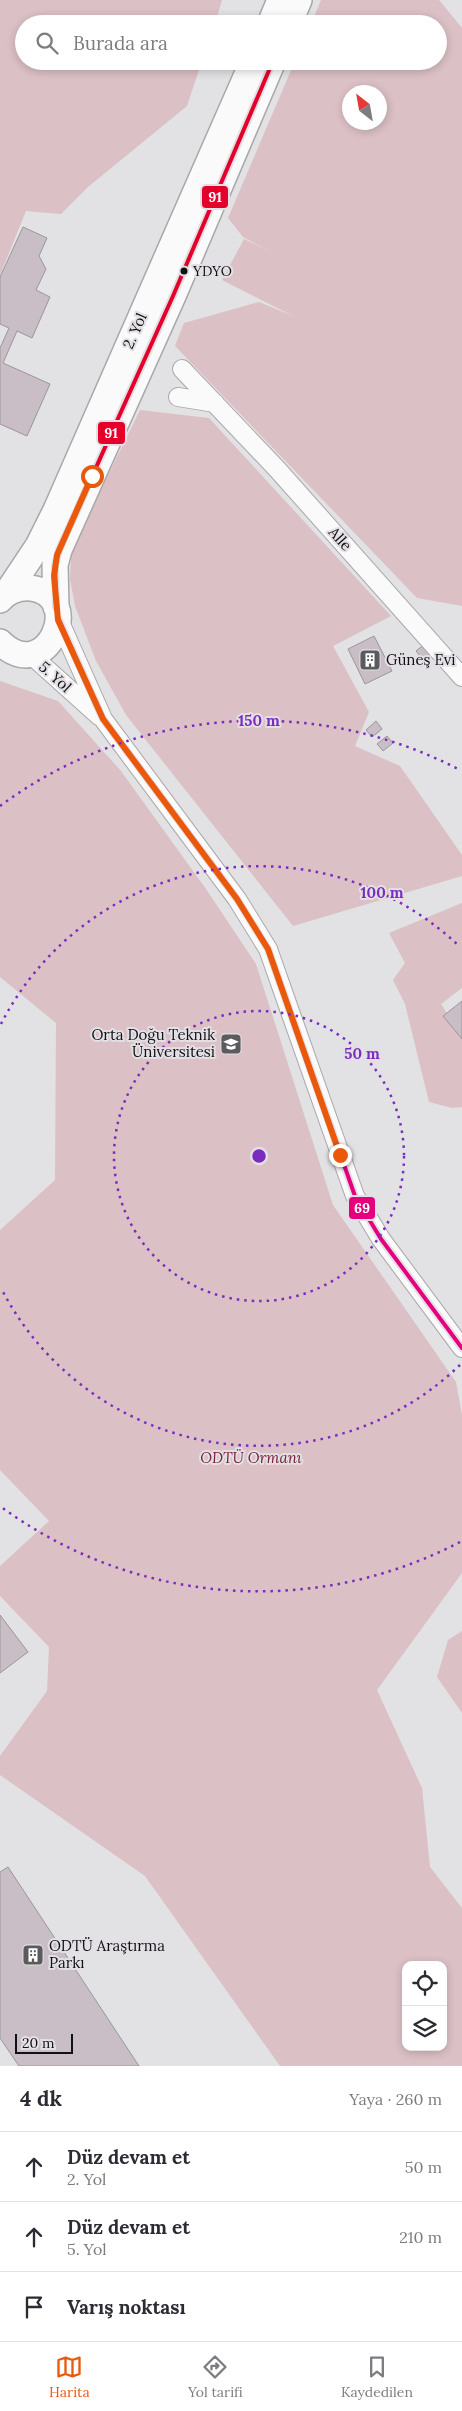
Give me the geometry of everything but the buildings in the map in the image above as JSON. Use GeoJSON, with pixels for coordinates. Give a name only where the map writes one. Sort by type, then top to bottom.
{"type":"FeatureCollection","features":[{"type":"Feature","properties":{"kind":"street","name":"2. Yol"},"geometry":{"type":"LineString","coordinates":[[192,228],[251,70]]}},
{"type":"Feature","properties":{"kind":"street","name":"2. Yol"},"geometry":{"type":"LineString","coordinates":[[3,597],[45,532],[143,337],[192,228],[269,70]]}},
{"type":"Feature","properties":{"kind":"street","name":"2. Yol"},"geometry":{"type":"LineString","coordinates":[[11,652],[48,646],[58,630],[54,576],[57,555],[143,337]]}},
{"type":"Feature","properties":{"kind":"street","name":"Alle"},"geometry":{"type":"LineString","coordinates":[[185,376],[215,403],[368,570],[462,677]]}},
{"type":"Feature","properties":{"kind":"street"},"geometry":{"type":"LineString","coordinates":[[178,398],[215,403]]}},
{"type":"Feature","properties":{"kind":"street","name":"2. Yol"},"geometry":{"type":"LineString","coordinates":[[3,597],[14,590],[34,589],[50,599],[57,614]]}},
{"type":"Feature","properties":{"kind":"street","name":"5. Yol"},"geometry":{"type":"LineString","coordinates":[[57,614],[103,719],[237,899],[268,949],[355,1196],[381,1239],[462,1348]]}},
{"type":"Feature","properties":{"kind":"street","name":"5. Yol"},"geometry":{"type":"LineString","coordinates":[[11,652],[103,719]]}},
{"type":"Feature","properties":{"kind":"green space"},"geometry":{"type":"Polygon","coordinates":[[[0,0],[222,0],[218,15],[15,15],[15,70],[199,70],[187,106],[88,187],[61,214],[26,211],[0,275],[0,0]]]}},
{"type":"Feature","properties":{"kind":"green space"},"geometry":{"type":"Polygon","coordinates":[[[321,0],[439,0],[462,28],[462,606],[417,598],[175,346],[184,323],[259,302],[293,316],[222,280],[244,239],[271,252],[243,237],[228,218],[291,70],[447,70],[447,15],[315,15],[321,0]]]}},
{"type":"Feature","properties":{"kind":"green space"},"geometry":{"type":"Polygon","coordinates":[[[140,410],[209,418],[391,616],[333,646],[369,712],[355,746],[400,766],[462,855],[462,876],[293,926],[126,715],[96,661],[75,606],[70,579],[71,556],[82,528],[140,410]]]}},
{"type":"Feature","properties":{"kind":"green space","name":"ODTÜ Ormanı"},"geometry":{"type":"Polygon","coordinates":[[[0,681],[58,701],[121,771],[206,889],[256,964],[333,1205],[456,1382],[462,1415],[462,1573],[377,1690],[422,1788],[430,1867],[462,1908],[462,2066],[280,2066],[145,1876],[0,1775],[0,1756],[47,1691],[49,1647],[0,1596],[0,1566],[49,1521],[0,1470],[0,1230],[55,1180],[56,1023],[0,977],[0,681]]]}},
{"type":"Feature","properties":{"kind":"green space"},"geometry":{"type":"Polygon","coordinates":[[[462,903],[462,988],[441,1004],[462,1037],[462,1107],[452,1108],[429,1102],[405,1004],[393,980],[405,963],[389,933],[462,903]]]}},
{"type":"Feature","properties":{"kind":"green space"},"geometry":{"type":"Polygon","coordinates":[[[462,1631],[462,1713],[437,1677],[448,1640],[462,1631]]]}},
{"type":"Feature","properties":{"kind":"transit line","name":"91"},"geometry":{"type":"LineString","coordinates":[[56,607],[55,565],[59,550],[173,296],[269,70]]}},
{"type":"Feature","properties":{"kind":"transit line","name":"69"},"geometry":{"type":"LineString","coordinates":[[59,620],[103,719],[237,899],[268,949],[355,1196],[381,1239],[462,1348]]}},
{"type":"Feature","properties":{"kind":"place","name":"YDYO"},"geometry":{"type":"Point","coordinates":[184,271]}},
{"type":"Feature","properties":{"kind":"place","name":"Güneş Evi"},"geometry":{"type":"Point","coordinates":[370,660]}},
{"type":"Feature","properties":{"kind":"place","name":"Orta Doğu Teknik Üniversitesi"},"geometry":{"type":"Point","coordinates":[231,1044]}},
{"type":"Feature","properties":{"kind":"place","name":"ODTÜ Araştırma Parkı"},"geometry":{"type":"Point","coordinates":[33,1955]}},
{"type":"Feature","properties":{"kind":"route"},"geometry":{"type":"LineString","coordinates":[[92,476],[57,555],[54,576],[58,620],[103,719],[237,899],[268,949],[340,1155]]}}]}
